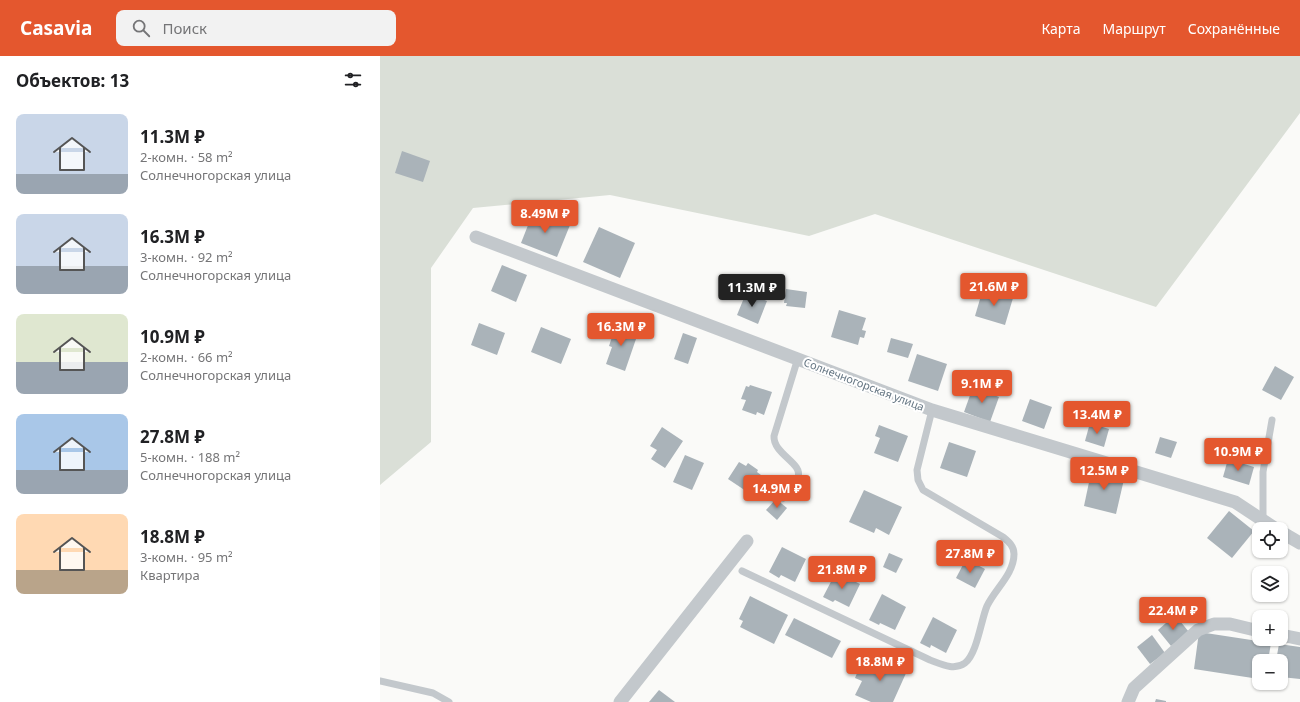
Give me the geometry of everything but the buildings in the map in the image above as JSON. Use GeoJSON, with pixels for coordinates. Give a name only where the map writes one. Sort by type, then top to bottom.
{"type":"FeatureCollection","features":[{"type":"Feature","properties":{"kind":"street","name":"Солнечногорская улица"},"geometry":{"type":"LineString","coordinates":[[476,237],[932,410],[1235,502],[1264,521]]}},
{"type":"Feature","properties":{"kind":"street"},"geometry":{"type":"LineString","coordinates":[[1288,536],[1300,543]]}},
{"type":"Feature","properties":{"kind":"street"},"geometry":{"type":"LineString","coordinates":[[620,702],[747,541]]}},
{"type":"Feature","properties":{"kind":"street"},"geometry":{"type":"LineString","coordinates":[[1128,702],[1134,688],[1198,630],[1214,624],[1230,624],[1252,629]]}},
{"type":"Feature","properties":{"kind":"street"},"geometry":{"type":"LineString","coordinates":[[1288,636],[1300,639]]}},
{"type":"Feature","properties":{"kind":"lane"},"geometry":{"type":"LineString","coordinates":[[783,498],[798,476],[798,471],[794,464],[779,450],[774,443],[774,436],[798,358]]}},
{"type":"Feature","properties":{"kind":"lane"},"geometry":{"type":"LineString","coordinates":[[742,571],[930,660],[946,666],[956,667],[966,663],[972,653],[987,606],[1012,566],[1014,554],[1012,544],[1003,536],[923,490],[918,480],[917,470],[932,410]]}},
{"type":"Feature","properties":{"kind":"lane"},"geometry":{"type":"LineString","coordinates":[[1264,521],[1263,472],[1272,420]]}},
{"type":"Feature","properties":{"kind":"lane"},"geometry":{"type":"LineString","coordinates":[[380,681],[433,693],[450,702]]}},
{"type":"Feature","properties":{"kind":"shaded area"},"geometry":{"type":"Polygon","coordinates":[[[380,56],[1300,56],[1300,113],[1156,307],[875,214],[809,236],[610,195],[473,208],[431,268],[431,442],[380,485],[380,56]]]}}]}
